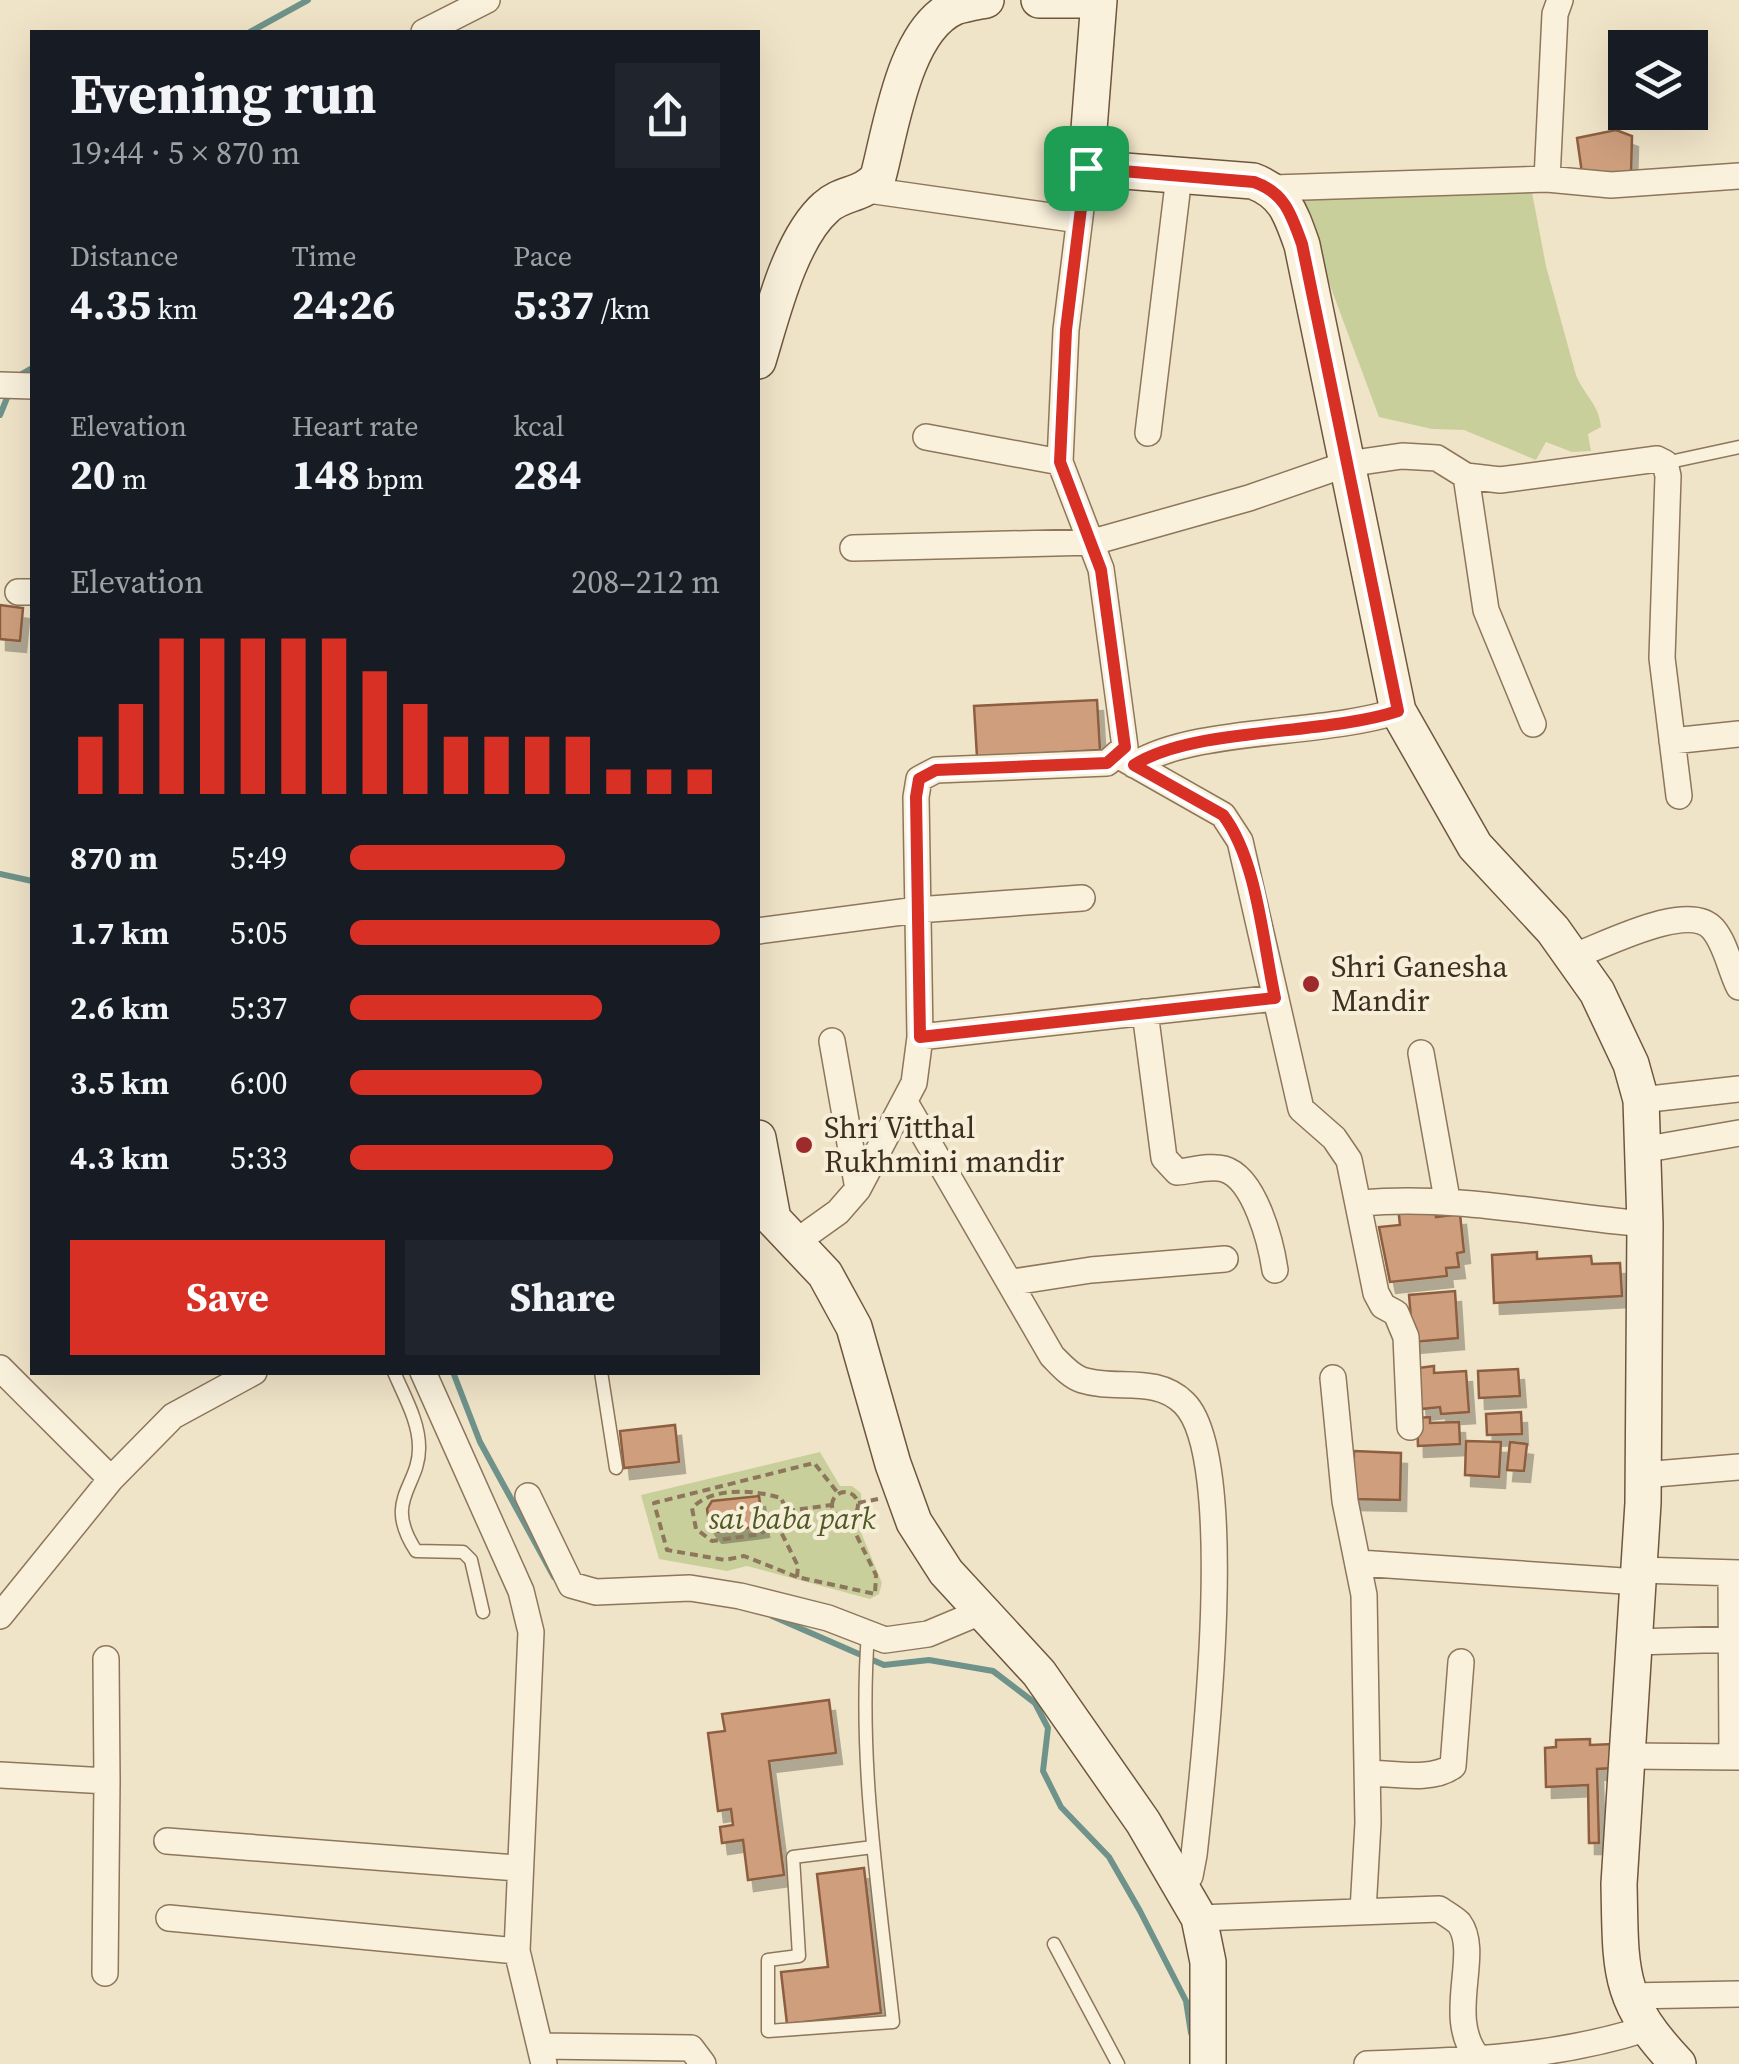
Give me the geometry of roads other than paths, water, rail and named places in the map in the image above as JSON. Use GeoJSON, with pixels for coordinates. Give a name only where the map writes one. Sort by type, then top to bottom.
{"type":"FeatureCollection","features":[{"type":"Feature","properties":{"kind":"street"},"geometry":{"type":"LineString","coordinates":[[428,30],[487,0]]}},
{"type":"Feature","properties":{"kind":"street"},"geometry":{"type":"LineString","coordinates":[[868,190],[878,177],[910,60],[934,12],[986,0]]}},
{"type":"Feature","properties":{"kind":"street"},"geometry":{"type":"LineString","coordinates":[[1039,0],[1080,0]]}},
{"type":"Feature","properties":{"kind":"street"},"geometry":{"type":"LineString","coordinates":[[1099,0],[1086,168],[1066,330],[1060,462],[1101,570],[1127,760]]}},
{"type":"Feature","properties":{"kind":"street"},"geometry":{"type":"LineString","coordinates":[[1547,179],[1560,0]]}},
{"type":"Feature","properties":{"kind":"street"},"geometry":{"type":"LineString","coordinates":[[1086,168],[1254,182],[1273,188],[1547,179],[1611,185],[1739,176]]}},
{"type":"Feature","properties":{"kind":"street"},"geometry":{"type":"LineString","coordinates":[[1148,433],[1179,176]]}},
{"type":"Feature","properties":{"kind":"street"},"geometry":{"type":"LineString","coordinates":[[1273,188],[1289,208],[1302,244],[1398,711],[1476,846],[1572,957],[1597,992],[1631,1064],[1641,1100],[1645,1224],[1642,1475],[1619,1884],[1628,1996],[1645,2030],[1678,2064]]}},
{"type":"Feature","properties":{"kind":"street"},"geometry":{"type":"LineString","coordinates":[[760,354],[775,305],[810,222],[830,202],[868,190],[1079,220]]}},
{"type":"Feature","properties":{"kind":"street"},"geometry":{"type":"LineString","coordinates":[[0,385],[30,386]]}},
{"type":"Feature","properties":{"kind":"street"},"geometry":{"type":"LineString","coordinates":[[926,437],[999,454],[1060,462]]}},
{"type":"Feature","properties":{"kind":"street"},"geometry":{"type":"LineString","coordinates":[[853,548],[1093,542],[1249,498],[1347,464],[1402,456],[1437,458],[1466,476],[1500,480],[1657,459],[1666,464],[1662,658],[1679,796]]}},
{"type":"Feature","properties":{"kind":"street"},"geometry":{"type":"LineString","coordinates":[[1466,476],[1486,610],[1533,724]]}},
{"type":"Feature","properties":{"kind":"street"},"geometry":{"type":"LineString","coordinates":[[776,1228],[838,1212],[858,1188],[914,1083],[920,1037],[919,779],[936,770],[1107,763],[1171,748],[1362,723],[1398,711]]}},
{"type":"Feature","properties":{"kind":"street"},"geometry":{"type":"LineString","coordinates":[[1672,741],[1739,734]]}},
{"type":"Feature","properties":{"kind":"street"},"geometry":{"type":"LineString","coordinates":[[1127,760],[1223,815],[1232,827],[1245,860],[1301,1109],[1334,1138],[1349,1160],[1361,1203],[1376,1293],[1383,1306],[1396,1313],[1406,1337],[1410,1427]]}},
{"type":"Feature","properties":{"kind":"street"},"geometry":{"type":"LineString","coordinates":[[760,931],[918,910],[1082,898]]}},
{"type":"Feature","properties":{"kind":"street"},"geometry":{"type":"LineString","coordinates":[[1572,957],[1675,918],[1700,919],[1714,929],[1739,987]]}},
{"type":"Feature","properties":{"kind":"street"},"geometry":{"type":"LineString","coordinates":[[920,1037],[1275,998]]}},
{"type":"Feature","properties":{"kind":"street"},"geometry":{"type":"LineString","coordinates":[[1144,1012],[1164,1158],[1177,1172],[1217,1168],[1233,1174],[1264,1218],[1275,1270]]}},
{"type":"Feature","properties":{"kind":"street"},"geometry":{"type":"LineString","coordinates":[[832,1042],[858,1188]]}},
{"type":"Feature","properties":{"kind":"street"},"geometry":{"type":"LineString","coordinates":[[1421,1052],[1447,1199]]}},
{"type":"Feature","properties":{"kind":"street"},"geometry":{"type":"LineString","coordinates":[[1641,1100],[1739,1089]]}},
{"type":"Feature","properties":{"kind":"street"},"geometry":{"type":"LineString","coordinates":[[906,1104],[1013,1282],[1052,1356],[1083,1380],[1141,1384],[1176,1395],[1196,1417],[1206,1453],[1212,1692],[1194,1855],[1190,1876],[1180,1888]]}},
{"type":"Feature","properties":{"kind":"street"},"geometry":{"type":"LineString","coordinates":[[1642,1150],[1739,1132]]}},
{"type":"Feature","properties":{"kind":"street"},"geometry":{"type":"LineString","coordinates":[[760,1148],[776,1228],[825,1274],[854,1328],[892,1464],[914,1522],[946,1572],[1039,1673],[1143,1822],[1199,1918],[1210,2006],[1208,2064]]}},
{"type":"Feature","properties":{"kind":"street"},"geometry":{"type":"LineString","coordinates":[[1361,1203],[1447,1199],[1484,1208],[1645,1224]]}},
{"type":"Feature","properties":{"kind":"street"},"geometry":{"type":"LineString","coordinates":[[1013,1282],[1091,1270],[1225,1259]]}},
{"type":"Feature","properties":{"kind":"street"},"geometry":{"type":"LineString","coordinates":[[0,1368],[110,1478]]}},
{"type":"Feature","properties":{"kind":"street"},"geometry":{"type":"LineString","coordinates":[[0,1616],[110,1478],[173,1416],[248,1375]]}},
{"type":"Feature","properties":{"kind":"street"},"geometry":{"type":"LineString","coordinates":[[423,1375],[521,1591],[531,1632],[533,1670],[517,1868],[517,1951],[542,2055],[668,2046],[691,2048],[704,2064]]}},
{"type":"Feature","properties":{"kind":"street"},"geometry":{"type":"LineString","coordinates":[[1333,1378],[1345,1501],[1364,1595],[1367,1772],[1362,1911]]}},
{"type":"Feature","properties":{"kind":"street"},"geometry":{"type":"LineString","coordinates":[[1642,1475],[1739,1467]]}},
{"type":"Feature","properties":{"kind":"street"},"geometry":{"type":"LineString","coordinates":[[528,1496],[571,1585],[596,1592],[690,1588],[828,1618],[867,1639],[885,1640],[928,1634],[983,1611]]}},
{"type":"Feature","properties":{"kind":"street"},"geometry":{"type":"LineString","coordinates":[[1359,1563],[1638,1576],[1735,1573],[1736,1757],[1627,1756]]}},
{"type":"Feature","properties":{"kind":"street"},"geometry":{"type":"LineString","coordinates":[[1634,1642],[1734,1640]]}},
{"type":"Feature","properties":{"kind":"street"},"geometry":{"type":"LineString","coordinates":[[105,1973],[106,1659]]}},
{"type":"Feature","properties":{"kind":"street"},"geometry":{"type":"LineString","coordinates":[[1367,1772],[1425,1775],[1444,1773],[1453,1766],[1461,1662]]}},
{"type":"Feature","properties":{"kind":"street"},"geometry":{"type":"LineString","coordinates":[[0,1775],[107,1781]]}},
{"type":"Feature","properties":{"kind":"street"},"geometry":{"type":"LineString","coordinates":[[167,1841],[517,1868]]}},
{"type":"Feature","properties":{"kind":"street"},"geometry":{"type":"LineString","coordinates":[[1199,1918],[1439,1909],[1459,1924],[1464,1942],[1463,2035],[1478,2060]]}},
{"type":"Feature","properties":{"kind":"street"},"geometry":{"type":"LineString","coordinates":[[168,1918],[517,1951]]}},
{"type":"Feature","properties":{"kind":"street"},"geometry":{"type":"LineString","coordinates":[[1628,1996],[1739,1994]]}},
{"type":"Feature","properties":{"kind":"street"},"geometry":{"type":"LineString","coordinates":[[1367,2064],[1478,2060],[1590,2047],[1645,2030]]}},
{"type":"Feature","properties":{"kind":"lane"},"geometry":{"type":"LineString","coordinates":[[1666,464],[1739,447]]}},
{"type":"Feature","properties":{"kind":"lane"},"geometry":{"type":"LineString","coordinates":[[395,1375],[417,1431],[419,1447],[401,1498],[409,1541],[416,1551],[463,1552],[471,1560],[483,1612]]}},
{"type":"Feature","properties":{"kind":"lane"},"geometry":{"type":"LineString","coordinates":[[601,1375],[616,1468]]}},
{"type":"Feature","properties":{"kind":"lane"},"geometry":{"type":"LineString","coordinates":[[867,1639],[864,1673],[874,1847],[893,2022],[768,2031],[768,1960],[799,1956],[794,1857],[874,1847]]}},
{"type":"Feature","properties":{"kind":"lane"},"geometry":{"type":"LineString","coordinates":[[1054,1944],[1118,2064]]}},
{"type":"Feature","properties":{"kind":"waterway"},"geometry":{"type":"LineString","coordinates":[[254,30],[308,0]]}},
{"type":"Feature","properties":{"kind":"waterway"},"geometry":{"type":"LineString","coordinates":[[20,375],[30,369]]}},
{"type":"Feature","properties":{"kind":"waterway"},"geometry":{"type":"LineString","coordinates":[[0,415],[9,393]]}},
{"type":"Feature","properties":{"kind":"waterway"},"geometry":{"type":"LineString","coordinates":[[0,874],[30,881]]}},
{"type":"Feature","properties":{"kind":"waterway"},"geometry":{"type":"LineString","coordinates":[[454,1375],[480,1442],[554,1577]]}},
{"type":"Feature","properties":{"kind":"waterway"},"geometry":{"type":"LineString","coordinates":[[772,1616],[884,1665],[929,1660],[993,1671],[1035,1703],[1048,1728],[1043,1771],[1061,1807],[1109,1857],[1140,1911],[1186,2001],[1191,2033]]}},
{"type":"Feature","properties":{"kind":"place","name":"Shri Ganesha Mandir"},"geometry":{"type":"Point","coordinates":[1311,984]}},
{"type":"Feature","properties":{"kind":"place","name":"Shri Vitthal Rukhmini mandir"},"geometry":{"type":"Point","coordinates":[804,1145]}},
{"type":"Feature","properties":{"kind":"park label","name":"sai baba park"},"geometry":{"type":"Point","coordinates":[792,1519]}}]}
